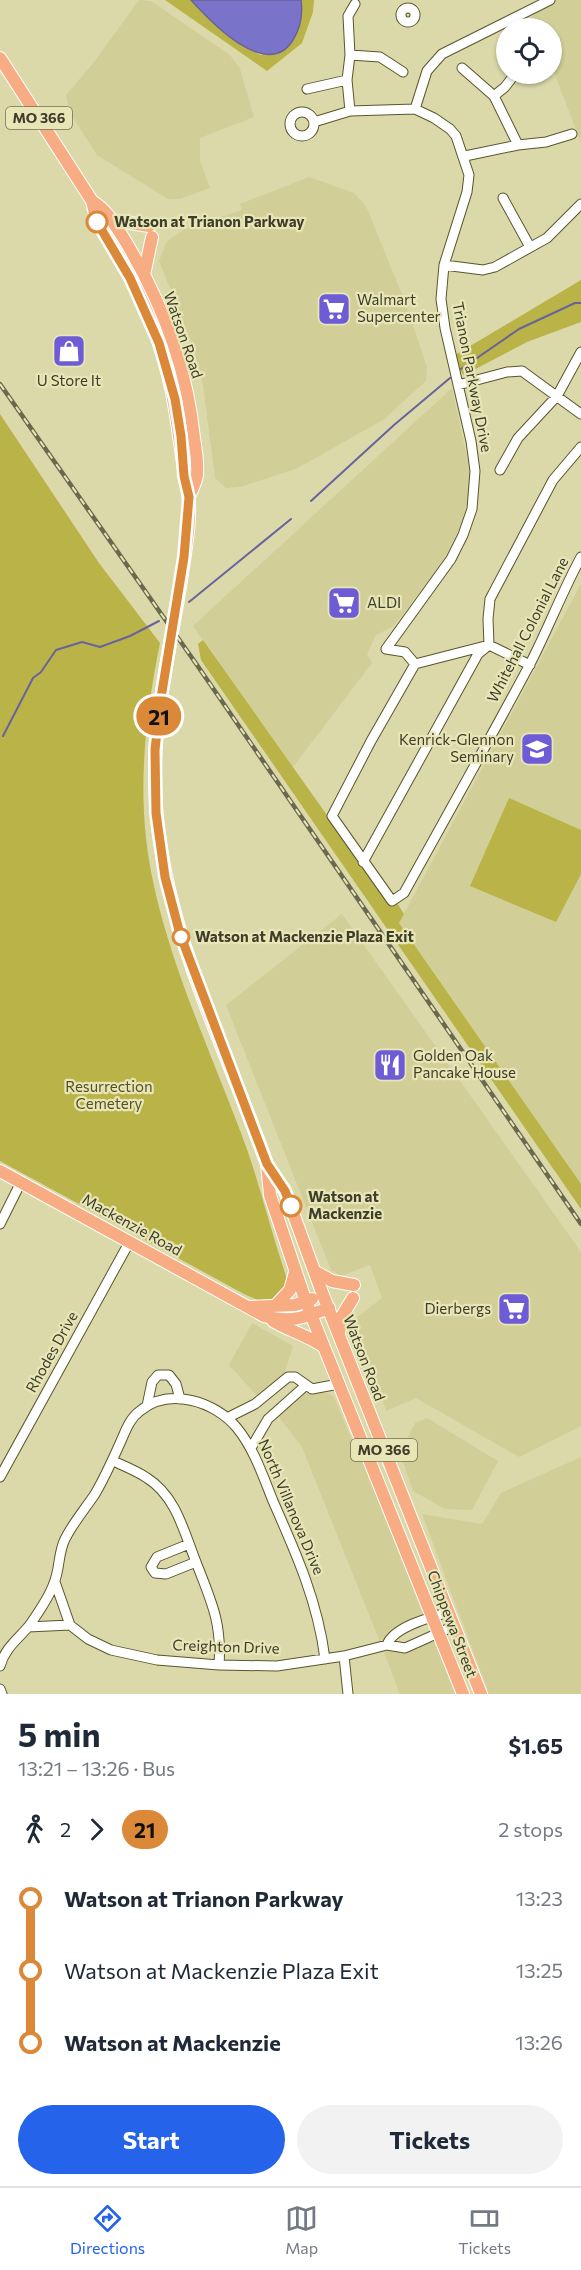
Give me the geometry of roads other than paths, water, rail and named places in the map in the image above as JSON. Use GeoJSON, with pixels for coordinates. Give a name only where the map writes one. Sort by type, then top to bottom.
{"type":"FeatureCollection","features":[{"type":"Feature","properties":{"kind":"main road","name":"Watson Road"},"geometry":{"type":"LineString","coordinates":[[0,58],[92,201],[95,219],[120,258],[138,293],[165,362],[178,420],[184,476],[189,497]]}},
{"type":"Feature","properties":{"kind":"main road","name":"Watson Road"},"geometry":{"type":"LineString","coordinates":[[92,201],[105,209],[144,276],[175,346],[189,398],[197,477],[189,497],[184,557],[160,704],[155,750],[158,836],[166,885],[180,934],[267,1164],[285,1191],[328,1308],[430,1565]]}},
{"type":"Feature","properties":{"kind":"main road"},"geometry":{"type":"LineString","coordinates":[[112,220],[151,232],[144,276]]}},
{"type":"Feature","properties":{"kind":"main road","name":"Watson Road"},"geometry":{"type":"LineString","coordinates":[[267,1164],[270,1195],[306,1302],[393,1520],[413,1564]]}},
{"type":"Feature","properties":{"kind":"main road","name":"Mackenzie Road"},"geometry":{"type":"LineString","coordinates":[[0,1171],[264,1316],[288,1321],[328,1308]]}},
{"type":"Feature","properties":{"kind":"main road"},"geometry":{"type":"LineString","coordinates":[[275,1306],[290,1290],[296,1270]]}},
{"type":"Feature","properties":{"kind":"main road"},"geometry":{"type":"LineString","coordinates":[[316,1272],[353,1291],[342,1316],[339,1334]]}},
{"type":"Feature","properties":{"kind":"main road"},"geometry":{"type":"LineString","coordinates":[[248,1307],[295,1305],[323,1295]]}},
{"type":"Feature","properties":{"kind":"main road"},"geometry":{"type":"LineString","coordinates":[[264,1316],[284,1328],[306,1335],[325,1347]]}},
{"type":"Feature","properties":{"kind":"main road","name":"Chippewa Street"},"geometry":{"type":"LineString","coordinates":[[413,1564],[463,1694]]}},
{"type":"Feature","properties":{"kind":"main road","name":"Chippewa Street"},"geometry":{"type":"LineString","coordinates":[[430,1565],[481,1694]]}},
{"type":"Feature","properties":{"kind":"street"},"geometry":{"type":"LineString","coordinates":[[314,122],[350,111],[415,109],[427,71],[442,54],[550,0]]}},
{"type":"Feature","properties":{"kind":"street"},"geometry":{"type":"LineString","coordinates":[[350,111],[347,81],[350,55],[348,16],[355,4]]}},
{"type":"Feature","properties":{"kind":"street"},"geometry":{"type":"LineString","coordinates":[[350,55],[380,57],[403,72]]}},
{"type":"Feature","properties":{"kind":"street"},"geometry":{"type":"LineString","coordinates":[[462,68],[494,96],[518,145]]}},
{"type":"Feature","properties":{"kind":"street"},"geometry":{"type":"LineString","coordinates":[[307,89],[347,81]]}},
{"type":"Feature","properties":{"kind":"street"},"geometry":{"type":"LineString","coordinates":[[494,96],[507,84]]}},
{"type":"Feature","properties":{"kind":"street","name":"Trianon Parkway Drive"},"geometry":{"type":"LineString","coordinates":[[415,109],[450,129],[456,136],[465,156],[469,174],[467,192],[444,265],[441,298],[445,328],[471,441],[475,471],[472,509],[464,535],[451,560],[386,649],[405,652],[415,664]]}},
{"type":"Feature","properties":{"kind":"street"},"geometry":{"type":"LineString","coordinates":[[465,156],[518,145],[546,142],[572,134]]}},
{"type":"Feature","properties":{"kind":"street"},"geometry":{"type":"LineString","coordinates":[[503,198],[530,247]]}},
{"type":"Feature","properties":{"kind":"street"},"geometry":{"type":"LineString","coordinates":[[444,265],[483,270],[495,267],[547,238],[581,204]]}},
{"type":"Feature","properties":{"kind":"street"},"geometry":{"type":"LineString","coordinates":[[500,470],[518,438],[557,396],[581,352]]}},
{"type":"Feature","properties":{"kind":"street"},"geometry":{"type":"LineString","coordinates":[[458,385],[507,372],[522,371],[581,414]]}},
{"type":"Feature","properties":{"kind":"street"},"geometry":{"type":"LineString","coordinates":[[489,645],[490,599],[553,480],[581,447]]}},
{"type":"Feature","properties":{"kind":"street","name":"Whitehall Colonial Lane"},"geometry":{"type":"LineString","coordinates":[[363,862],[392,901],[404,893],[530,665],[581,557]]}},
{"type":"Feature","properties":{"kind":"street"},"geometry":{"type":"LineString","coordinates":[[489,645],[478,654],[363,862],[332,816],[415,664],[489,645],[530,665]]}},
{"type":"Feature","properties":{"kind":"street"},"geometry":{"type":"LineString","coordinates":[[0,1224],[21,1182]]}},
{"type":"Feature","properties":{"kind":"street","name":"Rhodes Drive"},"geometry":{"type":"LineString","coordinates":[[0,1477],[5,1459],[130,1241]]}},
{"type":"Feature","properties":{"kind":"street"},"geometry":{"type":"LineString","coordinates":[[0,1666],[12,1642],[28,1627],[55,1582],[58,1558],[65,1539],[113,1461],[129,1422],[147,1406],[152,1382],[158,1375],[169,1375],[180,1399]]}},
{"type":"Feature","properties":{"kind":"street"},"geometry":{"type":"LineString","coordinates":[[227,1418],[255,1404],[288,1377],[295,1377],[312,1389],[322,1389],[339,1384]]}},
{"type":"Feature","properties":{"kind":"street"},"geometry":{"type":"LineString","coordinates":[[251,1448],[268,1419],[305,1386]]}},
{"type":"Feature","properties":{"kind":"street","name":"North Villanova Drive"},"geometry":{"type":"LineString","coordinates":[[147,1406],[160,1399],[180,1399],[205,1406],[227,1418],[236,1426],[251,1448],[312,1594],[320,1623],[325,1659]]}},
{"type":"Feature","properties":{"kind":"street"},"geometry":{"type":"LineString","coordinates":[[113,1461],[147,1478],[164,1493],[177,1513],[217,1618],[220,1641],[219,1665]]}},
{"type":"Feature","properties":{"kind":"street"},"geometry":{"type":"LineString","coordinates":[[189,1544],[157,1557],[151,1567],[155,1573],[160,1574],[196,1562]]}},
{"type":"Feature","properties":{"kind":"street"},"geometry":{"type":"LineString","coordinates":[[28,1627],[70,1625],[55,1582]]}},
{"type":"Feature","properties":{"kind":"street","name":"Creighton Drive"},"geometry":{"type":"LineString","coordinates":[[387,1645],[393,1634],[433,1616],[449,1612]]}},
{"type":"Feature","properties":{"kind":"street","name":"Creighton Drive"},"geometry":{"type":"LineString","coordinates":[[70,1625],[88,1639],[111,1650],[156,1660],[219,1665],[277,1666],[344,1656],[387,1645],[405,1648],[454,1626]]}},
{"type":"Feature","properties":{"kind":"street"},"geometry":{"type":"LineString","coordinates":[[344,1656],[348,1694]]}},
{"type":"Feature","properties":{"kind":"street"},"geometry":{"type":"LineString","coordinates":[[0,1689],[2,1694]]}},
{"type":"Feature","properties":{"kind":"waterway"},"geometry":{"type":"LineString","coordinates":[[461,369],[519,329],[575,303],[581,303]]}},
{"type":"Feature","properties":{"kind":"waterway"},"geometry":{"type":"LineString","coordinates":[[311,501],[394,425],[450,378]]}},
{"type":"Feature","properties":{"kind":"waterway"},"geometry":{"type":"LineString","coordinates":[[189,602],[291,519]]}},
{"type":"Feature","properties":{"kind":"waterway"},"geometry":{"type":"LineString","coordinates":[[3,736],[33,678],[41,672],[56,650],[82,642],[100,647],[130,636],[159,621]]}},
{"type":"Feature","properties":{"kind":"railway"},"geometry":{"type":"LineString","coordinates":[[0,384],[197,665],[581,1224]]}},
{"type":"Feature","properties":{"kind":"place","name":"Watson at Trianon Parkway"},"geometry":{"type":"Point","coordinates":[97,222]}},
{"type":"Feature","properties":{"kind":"place","name":"Walmart Supercenter"},"geometry":{"type":"Point","coordinates":[334,309]}},
{"type":"Feature","properties":{"kind":"place","name":"U Store It"},"geometry":{"type":"Point","coordinates":[69,351]}},
{"type":"Feature","properties":{"kind":"place","name":"ALDI"},"geometry":{"type":"Point","coordinates":[344,603]}},
{"type":"Feature","properties":{"kind":"place","name":"Kenrick-Glennon Seminary"},"geometry":{"type":"Point","coordinates":[537,749]}},
{"type":"Feature","properties":{"kind":"place","name":"Watson at Mackenzie Plaza Exit"},"geometry":{"type":"Point","coordinates":[181,937]}},
{"type":"Feature","properties":{"kind":"place","name":"Golden Oak Pancake House"},"geometry":{"type":"Point","coordinates":[390,1065]}},
{"type":"Feature","properties":{"kind":"place","name":"Watson at Mackenzie"},"geometry":{"type":"Point","coordinates":[291,1206]}},
{"type":"Feature","properties":{"kind":"place","name":"Dierbergs"},"geometry":{"type":"Point","coordinates":[514,1309]}},
{"type":"Feature","properties":{"kind":"park label","name":"Resurrection Cemetery"},"geometry":{"type":"Point","coordinates":[109,1096]}}]}
